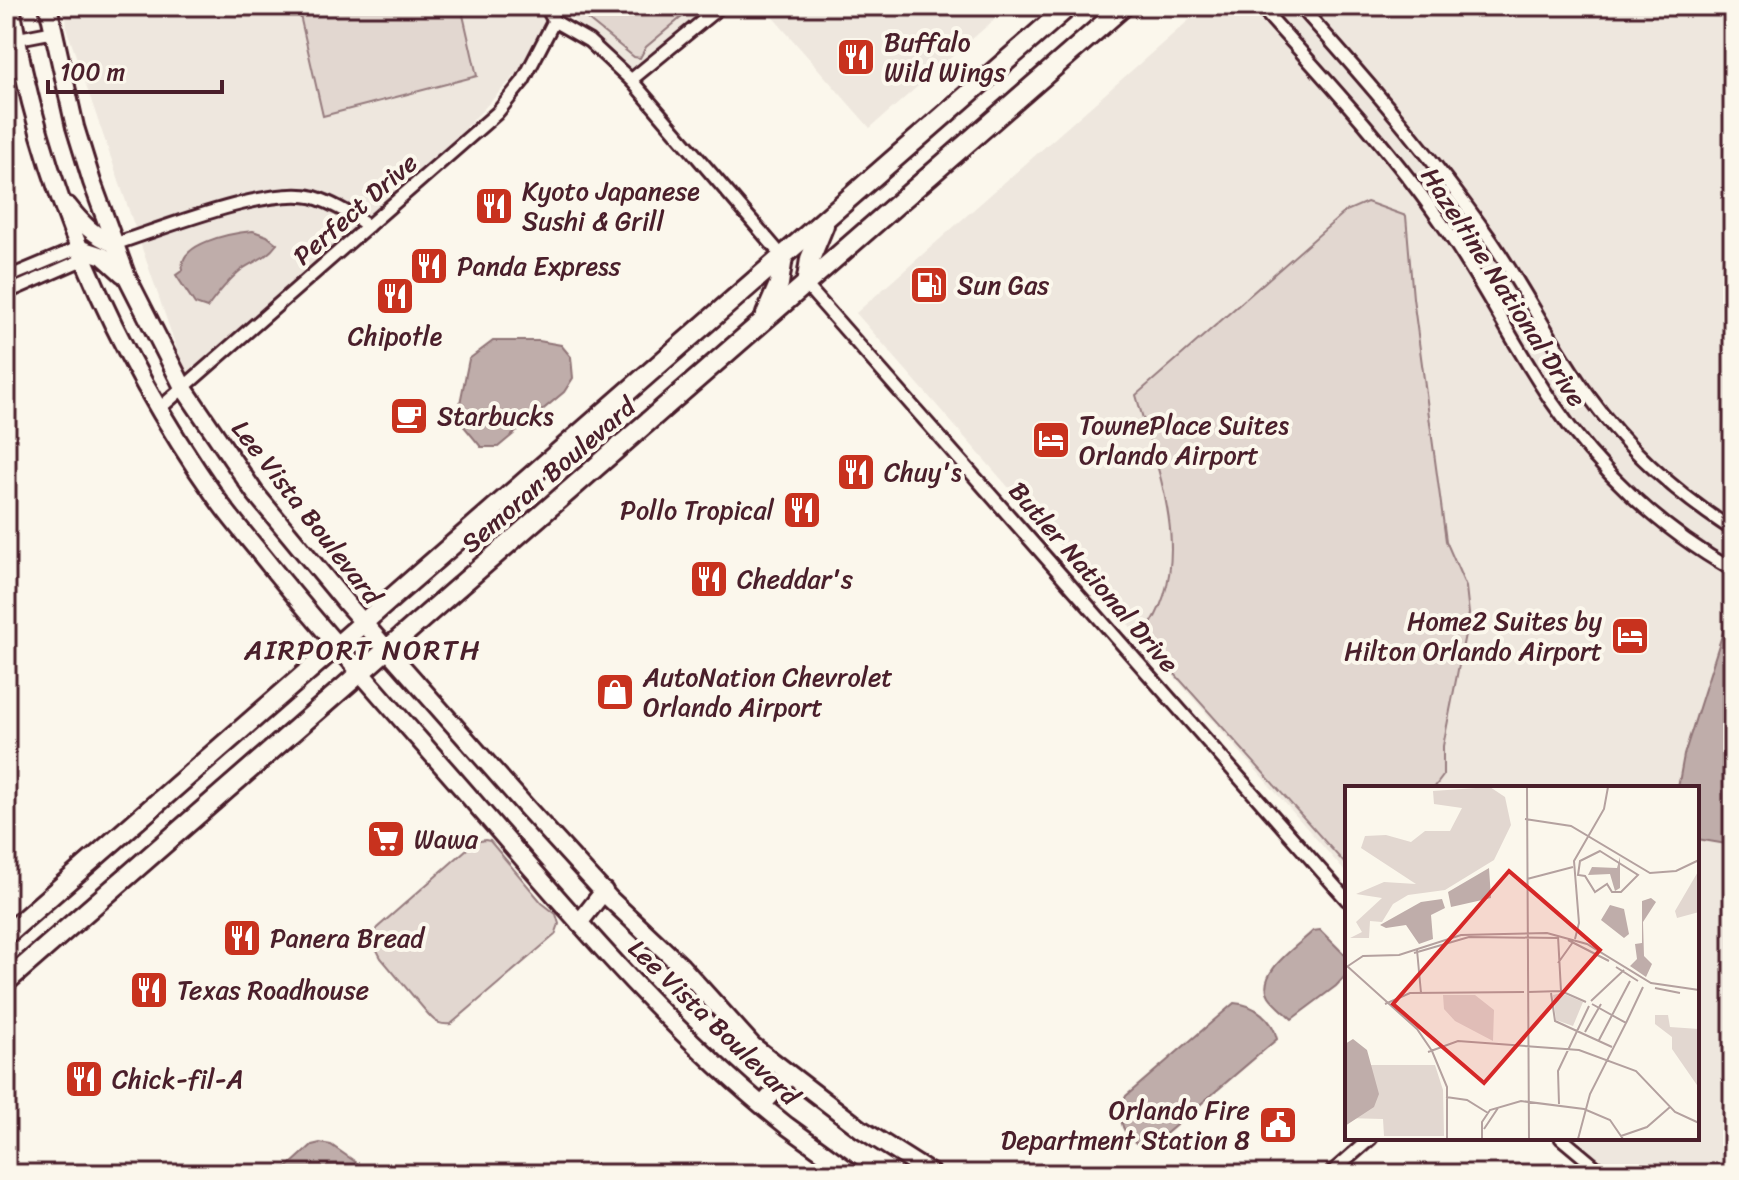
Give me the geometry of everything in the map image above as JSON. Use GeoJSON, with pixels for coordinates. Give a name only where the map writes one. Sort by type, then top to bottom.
{"type":"FeatureCollection","features":[{"type":"Feature","properties":{"kind":"main road","name":"Semoran Boulevard"},"geometry":{"type":"LineString","coordinates":[[6,935],[1069,6]]}},
{"type":"Feature","properties":{"kind":"main road","name":"Semoran Boulevard"},"geometry":{"type":"LineString","coordinates":[[6,982],[1124,6]]}},
{"type":"Feature","properties":{"kind":"main road"},"geometry":{"type":"LineString","coordinates":[[806,285],[810,259],[827,219]]}},
{"type":"Feature","properties":{"kind":"main road"},"geometry":{"type":"LineString","coordinates":[[761,324],[779,284],[783,257]]}},
{"type":"Feature","properties":{"kind":"street","name":"Lee Vista Boulevard"},"geometry":{"type":"LineString","coordinates":[[11,6],[40,137],[81,254],[123,345],[159,409],[219,502],[337,646],[645,994],[763,1104],[853,1174]]}},
{"type":"Feature","properties":{"kind":"street","name":"Lee Vista Boulevard"},"geometry":{"type":"LineString","coordinates":[[48,6],[83,155],[127,277],[183,387],[255,493],[363,623],[527,808],[604,891],[681,966],[753,1046],[861,1129],[932,1174]]}},
{"type":"Feature","properties":{"kind":"street"},"geometry":{"type":"LineString","coordinates":[[546,6],[554,21],[589,41],[631,80],[783,257]]}},
{"type":"Feature","properties":{"kind":"street"},"geometry":{"type":"LineString","coordinates":[[631,80],[721,6]]}},
{"type":"Feature","properties":{"kind":"street","name":"Hazeltine National Drive"},"geometry":{"type":"LineString","coordinates":[[1260,6],[1379,142],[1438,217],[1550,399],[1583,443],[1650,512],[1693,545],[1733,570]]}},
{"type":"Feature","properties":{"kind":"street","name":"Hazeltine National Drive"},"geometry":{"type":"LineString","coordinates":[[1300,6],[1393,111],[1459,196],[1526,292],[1585,391],[1609,422],[1661,476],[1695,505],[1733,530]]}},
{"type":"Feature","properties":{"kind":"street","name":"Perfect Drive"},"geometry":{"type":"LineString","coordinates":[[159,409],[497,113],[523,81],[554,21]]}},
{"type":"Feature","properties":{"kind":"street"},"geometry":{"type":"LineString","coordinates":[[16,39],[52,32]]}},
{"type":"Feature","properties":{"kind":"street"},"geometry":{"type":"LineString","coordinates":[[60,195],[83,225],[115,244],[280,195],[312,197],[349,213],[368,226]]}},
{"type":"Feature","properties":{"kind":"street"},"geometry":{"type":"LineString","coordinates":[[6,278],[81,254],[103,256],[127,277]]}},
{"type":"Feature","properties":{"kind":"street"},"geometry":{"type":"LineString","coordinates":[[6,293],[81,254]]}},
{"type":"Feature","properties":{"kind":"street","name":"Butler National Drive"},"geometry":{"type":"LineString","coordinates":[[806,285],[1345,898]]}},
{"type":"Feature","properties":{"kind":"street"},"geometry":{"type":"LineString","coordinates":[[579,923],[604,891]]}},
{"type":"Feature","properties":{"kind":"street"},"geometry":{"type":"LineString","coordinates":[[763,1104],[790,1075]]}},
{"type":"Feature","properties":{"kind":"street"},"geometry":{"type":"LineString","coordinates":[[1330,1174],[1369,1140]]}},
{"type":"Feature","properties":{"kind":"street"},"geometry":{"type":"LineString","coordinates":[[1563,1140],[1604,1174]]}},
{"type":"Feature","properties":{"kind":"shaded area"},"geometry":{"type":"Polygon","coordinates":[[[65,6],[712,6],[633,73],[570,17],[461,133],[186,376],[67,30],[65,6]]]}},
{"type":"Feature","properties":{"kind":"shaded area"},"geometry":{"type":"Polygon","coordinates":[[[317,6],[461,6],[477,76],[323,116],[299,11],[317,6]]]}},
{"type":"Feature","properties":{"kind":"shaded area"},"geometry":{"type":"Polygon","coordinates":[[[571,6],[695,6],[646,47],[640,58],[634,57],[571,6]]]}},
{"type":"Feature","properties":{"kind":"shaded area"},"geometry":{"type":"Polygon","coordinates":[[[763,6],[1010,6],[870,128],[763,6]]]}},
{"type":"Feature","properties":{"kind":"shaded area"},"geometry":{"type":"Polygon","coordinates":[[[1205,6],[1733,6],[1733,1174],[1609,1174],[1580,1140],[1699,1140],[1699,786],[1345,786],[1345,872],[856,313],[1205,6]]]}},
{"type":"Feature","properties":{"kind":"shaded area"},"geometry":{"type":"Polygon","coordinates":[[[1367,202],[1406,216],[1413,298],[1446,541],[1466,587],[1469,614],[1443,746],[1443,776],[1436,786],[1345,786],[1345,864],[1148,644],[1144,634],[1160,607],[1169,578],[1171,547],[1162,486],[1136,395],[1346,211],[1367,202]]]}},
{"type":"Feature","properties":{"kind":"shaded area"},"geometry":{"type":"Polygon","coordinates":[[[253,231],[277,244],[236,274],[207,308],[195,304],[176,275],[183,270],[183,261],[188,253],[208,241],[253,231]]]}},
{"type":"Feature","properties":{"kind":"shaded area"},"geometry":{"type":"Polygon","coordinates":[[[493,341],[539,341],[561,345],[571,357],[573,378],[564,392],[498,447],[481,447],[457,418],[469,359],[493,341]]]}},
{"type":"Feature","properties":{"kind":"shaded area"},"geometry":{"type":"Polygon","coordinates":[[[1730,610],[1733,610],[1733,841],[1726,844],[1699,839],[1699,786],[1678,786],[1684,755],[1730,610]]]}},
{"type":"Feature","properties":{"kind":"shaded area"},"geometry":{"type":"Polygon","coordinates":[[[490,841],[542,903],[556,914],[559,924],[555,935],[451,1024],[441,1024],[429,1015],[381,958],[371,938],[377,928],[475,842],[490,841]]]}},
{"type":"Feature","properties":{"kind":"shaded area"},"geometry":{"type":"Polygon","coordinates":[[[1320,930],[1345,955],[1345,976],[1292,1019],[1269,996],[1266,987],[1268,978],[1280,960],[1313,931],[1320,930]]]}},
{"type":"Feature","properties":{"kind":"shaded area"},"geometry":{"type":"Polygon","coordinates":[[[1234,1003],[1249,1006],[1262,1014],[1277,1039],[1148,1149],[1139,1145],[1127,1134],[1121,1120],[1126,1096],[1234,1003]]]}},
{"type":"Feature","properties":{"kind":"shaded area"},"geometry":{"type":"Polygon","coordinates":[[[312,1145],[331,1145],[373,1174],[280,1174],[312,1145]]]}},
{"type":"Feature","properties":{"kind":"place","name":"Buffalo Wild Wings"},"geometry":{"type":"Point","coordinates":[856,57]}},
{"type":"Feature","properties":{"kind":"place","name":"Kyoto Japanese Sushi & Grill"},"geometry":{"type":"Point","coordinates":[494,206]}},
{"type":"Feature","properties":{"kind":"place","name":"Panda Express"},"geometry":{"type":"Point","coordinates":[429,266]}},
{"type":"Feature","properties":{"kind":"place","name":"Sun Gas"},"geometry":{"type":"Point","coordinates":[929,285]}},
{"type":"Feature","properties":{"kind":"place","name":"Chipotle"},"geometry":{"type":"Point","coordinates":[395,296]}},
{"type":"Feature","properties":{"kind":"place","name":"Starbucks"},"geometry":{"type":"Point","coordinates":[409,416]}},
{"type":"Feature","properties":{"kind":"place","name":"TownePlace Suites Orlando Airport"},"geometry":{"type":"Point","coordinates":[1051,440]}},
{"type":"Feature","properties":{"kind":"place","name":"Chuy's"},"geometry":{"type":"Point","coordinates":[856,472]}},
{"type":"Feature","properties":{"kind":"place","name":"Pollo Tropical"},"geometry":{"type":"Point","coordinates":[802,510]}},
{"type":"Feature","properties":{"kind":"place","name":"Cheddar's"},"geometry":{"type":"Point","coordinates":[709,579]}},
{"type":"Feature","properties":{"kind":"place","name":"Home2 Suites by Hilton Orlando Airport"},"geometry":{"type":"Point","coordinates":[1630,636]}},
{"type":"Feature","properties":{"kind":"place","name":"AutoNation Chevrolet Orlando Airport"},"geometry":{"type":"Point","coordinates":[615,692]}},
{"type":"Feature","properties":{"kind":"place","name":"Wawa"},"geometry":{"type":"Point","coordinates":[386,839]}},
{"type":"Feature","properties":{"kind":"place","name":"Panera Bread"},"geometry":{"type":"Point","coordinates":[242,938]}},
{"type":"Feature","properties":{"kind":"place","name":"Texas Roadhouse"},"geometry":{"type":"Point","coordinates":[149,990]}},
{"type":"Feature","properties":{"kind":"place","name":"Chick-fil-A"},"geometry":{"type":"Point","coordinates":[84,1079]}},
{"type":"Feature","properties":{"kind":"place","name":"Orlando Fire Department Station 8"},"geometry":{"type":"Point","coordinates":[1278,1125]}},
{"type":"Feature","properties":{"kind":"district","name":"AIRPORT NORTH"},"geometry":{"type":"Point","coordinates":[363,649]}}]}
